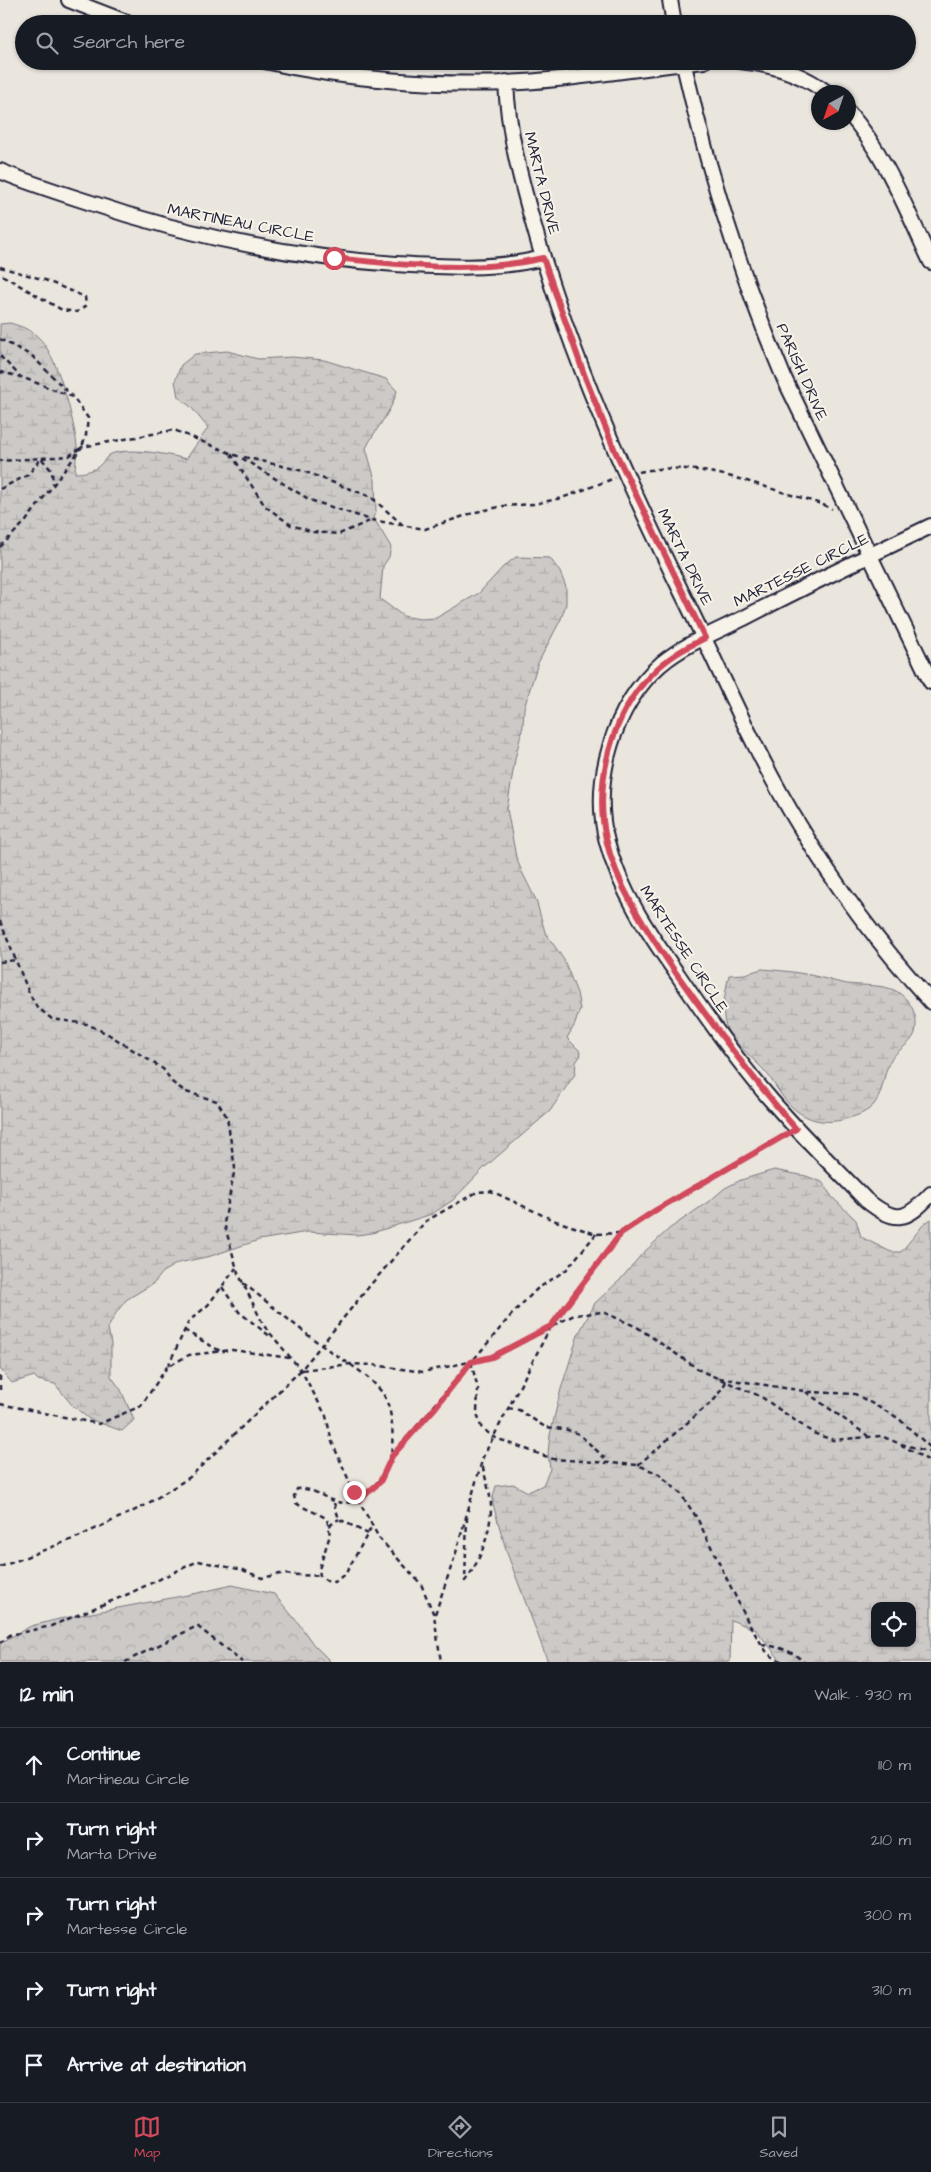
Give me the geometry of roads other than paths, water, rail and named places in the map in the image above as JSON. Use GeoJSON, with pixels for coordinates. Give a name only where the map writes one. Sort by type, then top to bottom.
{"type":"FeatureCollection","features":[{"type":"Feature","properties":{"kind":"street"},"geometry":{"type":"LineString","coordinates":[[70,0],[108,15]]}},
{"type":"Feature","properties":{"kind":"street"},"geometry":{"type":"LineString","coordinates":[[670,0],[672,15]]}},
{"type":"Feature","properties":{"kind":"street"},"geometry":{"type":"LineString","coordinates":[[322,70],[360,76],[429,82],[506,82],[578,77],[627,70]]}},
{"type":"Feature","properties":{"kind":"street","name":"PARISH DRIVE"},"geometry":{"type":"LineString","coordinates":[[686,70],[709,169],[742,274],[784,378],[931,682]]}},
{"type":"Feature","properties":{"kind":"street"},"geometry":{"type":"LineString","coordinates":[[785,70],[813,85]]}},
{"type":"Feature","properties":{"kind":"street","name":"MARTA DRIVE"},"geometry":{"type":"LineString","coordinates":[[506,82],[511,135],[543,258],[585,377],[626,474],[770,773],[798,824],[858,912],[931,1002]]}},
{"type":"Feature","properties":{"kind":"street"},"geometry":{"type":"LineString","coordinates":[[856,121],[865,132],[886,168],[931,262]]}},
{"type":"Feature","properties":{"kind":"street","name":"MARTINEAU CIRCLE"},"geometry":{"type":"LineString","coordinates":[[0,170],[124,215],[165,227],[282,252],[421,266],[484,267],[519,264],[543,258]]}},
{"type":"Feature","properties":{"kind":"street","name":"MARTESSE CIRCLE"},"geometry":{"type":"LineString","coordinates":[[931,526],[869,555],[705,638],[678,652],[661,665],[640,687],[624,711],[610,747],[603,780],[602,804],[606,841],[620,880],[656,944],[711,1023],[796,1129],[866,1200],[880,1211],[898,1218],[915,1211],[931,1194]]}}]}
